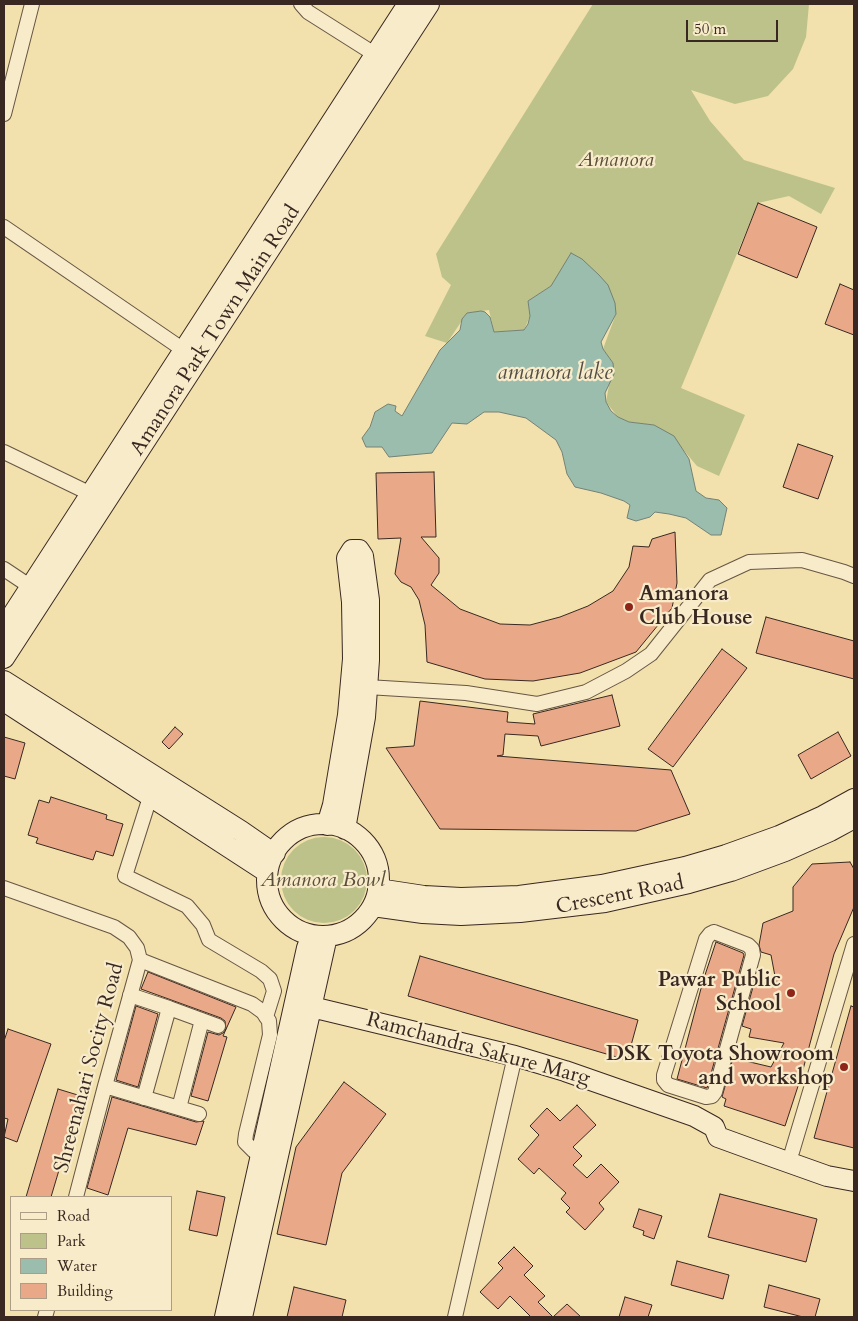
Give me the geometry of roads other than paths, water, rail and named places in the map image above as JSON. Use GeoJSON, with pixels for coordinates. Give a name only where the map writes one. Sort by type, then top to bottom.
{"type":"FeatureCollection","features":[{"type":"Feature","properties":{"kind":"main road","name":"Amanora Park Town Main Road"},"geometry":{"type":"LineString","coordinates":[[4,658],[91,494],[191,355],[408,4]]}},
{"type":"Feature","properties":{"kind":"main road","name":"Amanora Park Town Main Road"},"geometry":{"type":"LineString","coordinates":[[4,628],[38,591],[191,355],[429,4]]}},
{"type":"Feature","properties":{"kind":"main road"},"geometry":{"type":"LineString","coordinates":[[352,550],[360,550],[364,556],[368,591],[369,660],[365,717],[336,827],[333,805],[349,705],[353,650],[352,602],[347,558],[352,550]]}},
{"type":"Feature","properties":{"kind":"main road"},"geometry":{"type":"LineString","coordinates":[[4,681],[241,830],[267,849],[275,852]]}},
{"type":"Feature","properties":{"kind":"main road"},"geometry":{"type":"LineString","coordinates":[[4,701],[267,872]]}},
{"type":"Feature","properties":{"kind":"main road","name":"Crescent Road"},"geometry":{"type":"LineString","coordinates":[[376,898],[519,896],[602,885],[678,869],[726,855],[779,836],[823,816],[854,799]]}},
{"type":"Feature","properties":{"kind":"main road","name":"Crescent Road"},"geometry":{"type":"LineString","coordinates":[[376,898],[423,913],[461,915],[520,912],[605,902],[689,883],[731,871],[786,851],[854,818]]}},
{"type":"Feature","properties":{"kind":"main road"},"geometry":{"type":"LineString","coordinates":[[313,825],[336,827],[355,834],[370,850],[378,870],[376,898],[362,920],[344,932],[320,936],[303,933],[292,927],[277,911],[269,891],[267,872],[275,852],[285,841],[303,828],[313,825]]}},
{"type":"Feature","properties":{"kind":"main road"},"geometry":{"type":"LineString","coordinates":[[242,1317],[270,1155],[278,1077],[303,1004],[320,936]]}},
{"type":"Feature","properties":{"kind":"main road","name":"Ramchandra Sakure Marg"},"geometry":{"type":"LineString","coordinates":[[303,1004],[514,1056],[565,1071],[678,1110],[714,1126],[723,1124],[750,1137],[819,1162],[854,1170]]}},
{"type":"Feature","properties":{"kind":"main road","name":"Ramchandra Sakure Marg"},"geometry":{"type":"LineString","coordinates":[[714,1126],[718,1136],[751,1149],[827,1176],[854,1181]]}},
{"type":"Feature","properties":{"kind":"main road"},"geometry":{"type":"LineString","coordinates":[[225,1317],[270,1155]]}},
{"type":"Feature","properties":{"kind":"street"},"geometry":{"type":"LineString","coordinates":[[4,114],[32,4]]}},
{"type":"Feature","properties":{"kind":"street"},"geometry":{"type":"LineString","coordinates":[[301,4],[308,12],[376,55]]}},
{"type":"Feature","properties":{"kind":"street"},"geometry":{"type":"LineString","coordinates":[[4,227],[191,355]]}},
{"type":"Feature","properties":{"kind":"street"},"geometry":{"type":"LineString","coordinates":[[4,452],[91,494]]}},
{"type":"Feature","properties":{"kind":"street"},"geometry":{"type":"LineString","coordinates":[[367,686],[466,694],[537,704],[586,692],[626,671],[651,654],[710,580],[749,562],[802,560],[854,576]]}},
{"type":"Feature","properties":{"kind":"street"},"geometry":{"type":"LineString","coordinates":[[4,569],[38,591]]}},
{"type":"Feature","properties":{"kind":"street"},"geometry":{"type":"LineString","coordinates":[[150,796],[126,876],[187,906],[203,925],[209,940],[261,971],[270,979],[274,991],[266,1017]]}},
{"type":"Feature","properties":{"kind":"street","name":"Shreenahari Socity Road"},"geometry":{"type":"LineString","coordinates":[[4,888],[114,927],[129,937],[137,948],[140,960],[76,1196]]}},
{"type":"Feature","properties":{"kind":"street"},"geometry":{"type":"LineString","coordinates":[[714,932],[748,945],[752,949],[753,955],[715,1092],[712,1096],[706,1097],[684,1089],[668,1085],[664,1080],[664,1075],[706,939],[714,932]]}},
{"type":"Feature","properties":{"kind":"street"},"geometry":{"type":"LineString","coordinates":[[792,1152],[854,944]]}},
{"type":"Feature","properties":{"kind":"street"},"geometry":{"type":"LineString","coordinates":[[140,960],[252,1004],[269,1021],[278,1077]]}},
{"type":"Feature","properties":{"kind":"street"},"geometry":{"type":"LineString","coordinates":[[130,995],[218,1026]]}},
{"type":"Feature","properties":{"kind":"street"},"geometry":{"type":"LineString","coordinates":[[144,1098],[169,1008]]}},
{"type":"Feature","properties":{"kind":"street"},"geometry":{"type":"LineString","coordinates":[[178,1108],[202,1020]]}},
{"type":"Feature","properties":{"kind":"street"},"geometry":{"type":"LineString","coordinates":[[455,1317],[514,1056]]}},
{"type":"Feature","properties":{"kind":"street"},"geometry":{"type":"LineString","coordinates":[[105,1086],[199,1114]]}},
{"type":"Feature","properties":{"kind":"street"},"geometry":{"type":"LineString","coordinates":[[678,1110],[684,1089]]}},
{"type":"Feature","properties":{"kind":"water","name":"amanora lake"},"geometry":{"type":"Polygon","coordinates":[[[571,253],[582,259],[608,285],[615,303],[616,314],[601,342],[603,349],[613,363],[614,374],[605,393],[606,402],[611,411],[618,417],[629,422],[654,425],[674,436],[689,459],[696,491],[706,498],[719,500],[727,508],[721,535],[711,535],[686,518],[669,514],[655,512],[650,517],[636,521],[627,518],[630,505],[624,501],[575,487],[567,474],[562,452],[556,440],[526,418],[499,412],[484,412],[467,424],[452,423],[432,453],[389,457],[382,447],[366,447],[362,438],[370,427],[375,412],[388,404],[396,406],[395,411],[402,416],[440,350],[460,330],[462,319],[467,313],[485,312],[490,317],[494,332],[524,330],[530,316],[528,301],[551,286],[571,253]]]}},
{"type":"Feature","properties":{"kind":"place","name":"Amanora Club House"},"geometry":{"type":"Point","coordinates":[629,607]}},
{"type":"Feature","properties":{"kind":"place","name":"Pawar Public School"},"geometry":{"type":"Point","coordinates":[791,993]}},
{"type":"Feature","properties":{"kind":"place","name":"DSK Toyota Showroom and workshop"},"geometry":{"type":"Point","coordinates":[844,1067]}},
{"type":"Feature","properties":{"kind":"park label","name":"Amanora"},"geometry":{"type":"Point","coordinates":[616,161]}},
{"type":"Feature","properties":{"kind":"park label","name":"Amanora Bowl"},"geometry":{"type":"Point","coordinates":[323,881]}}]}
